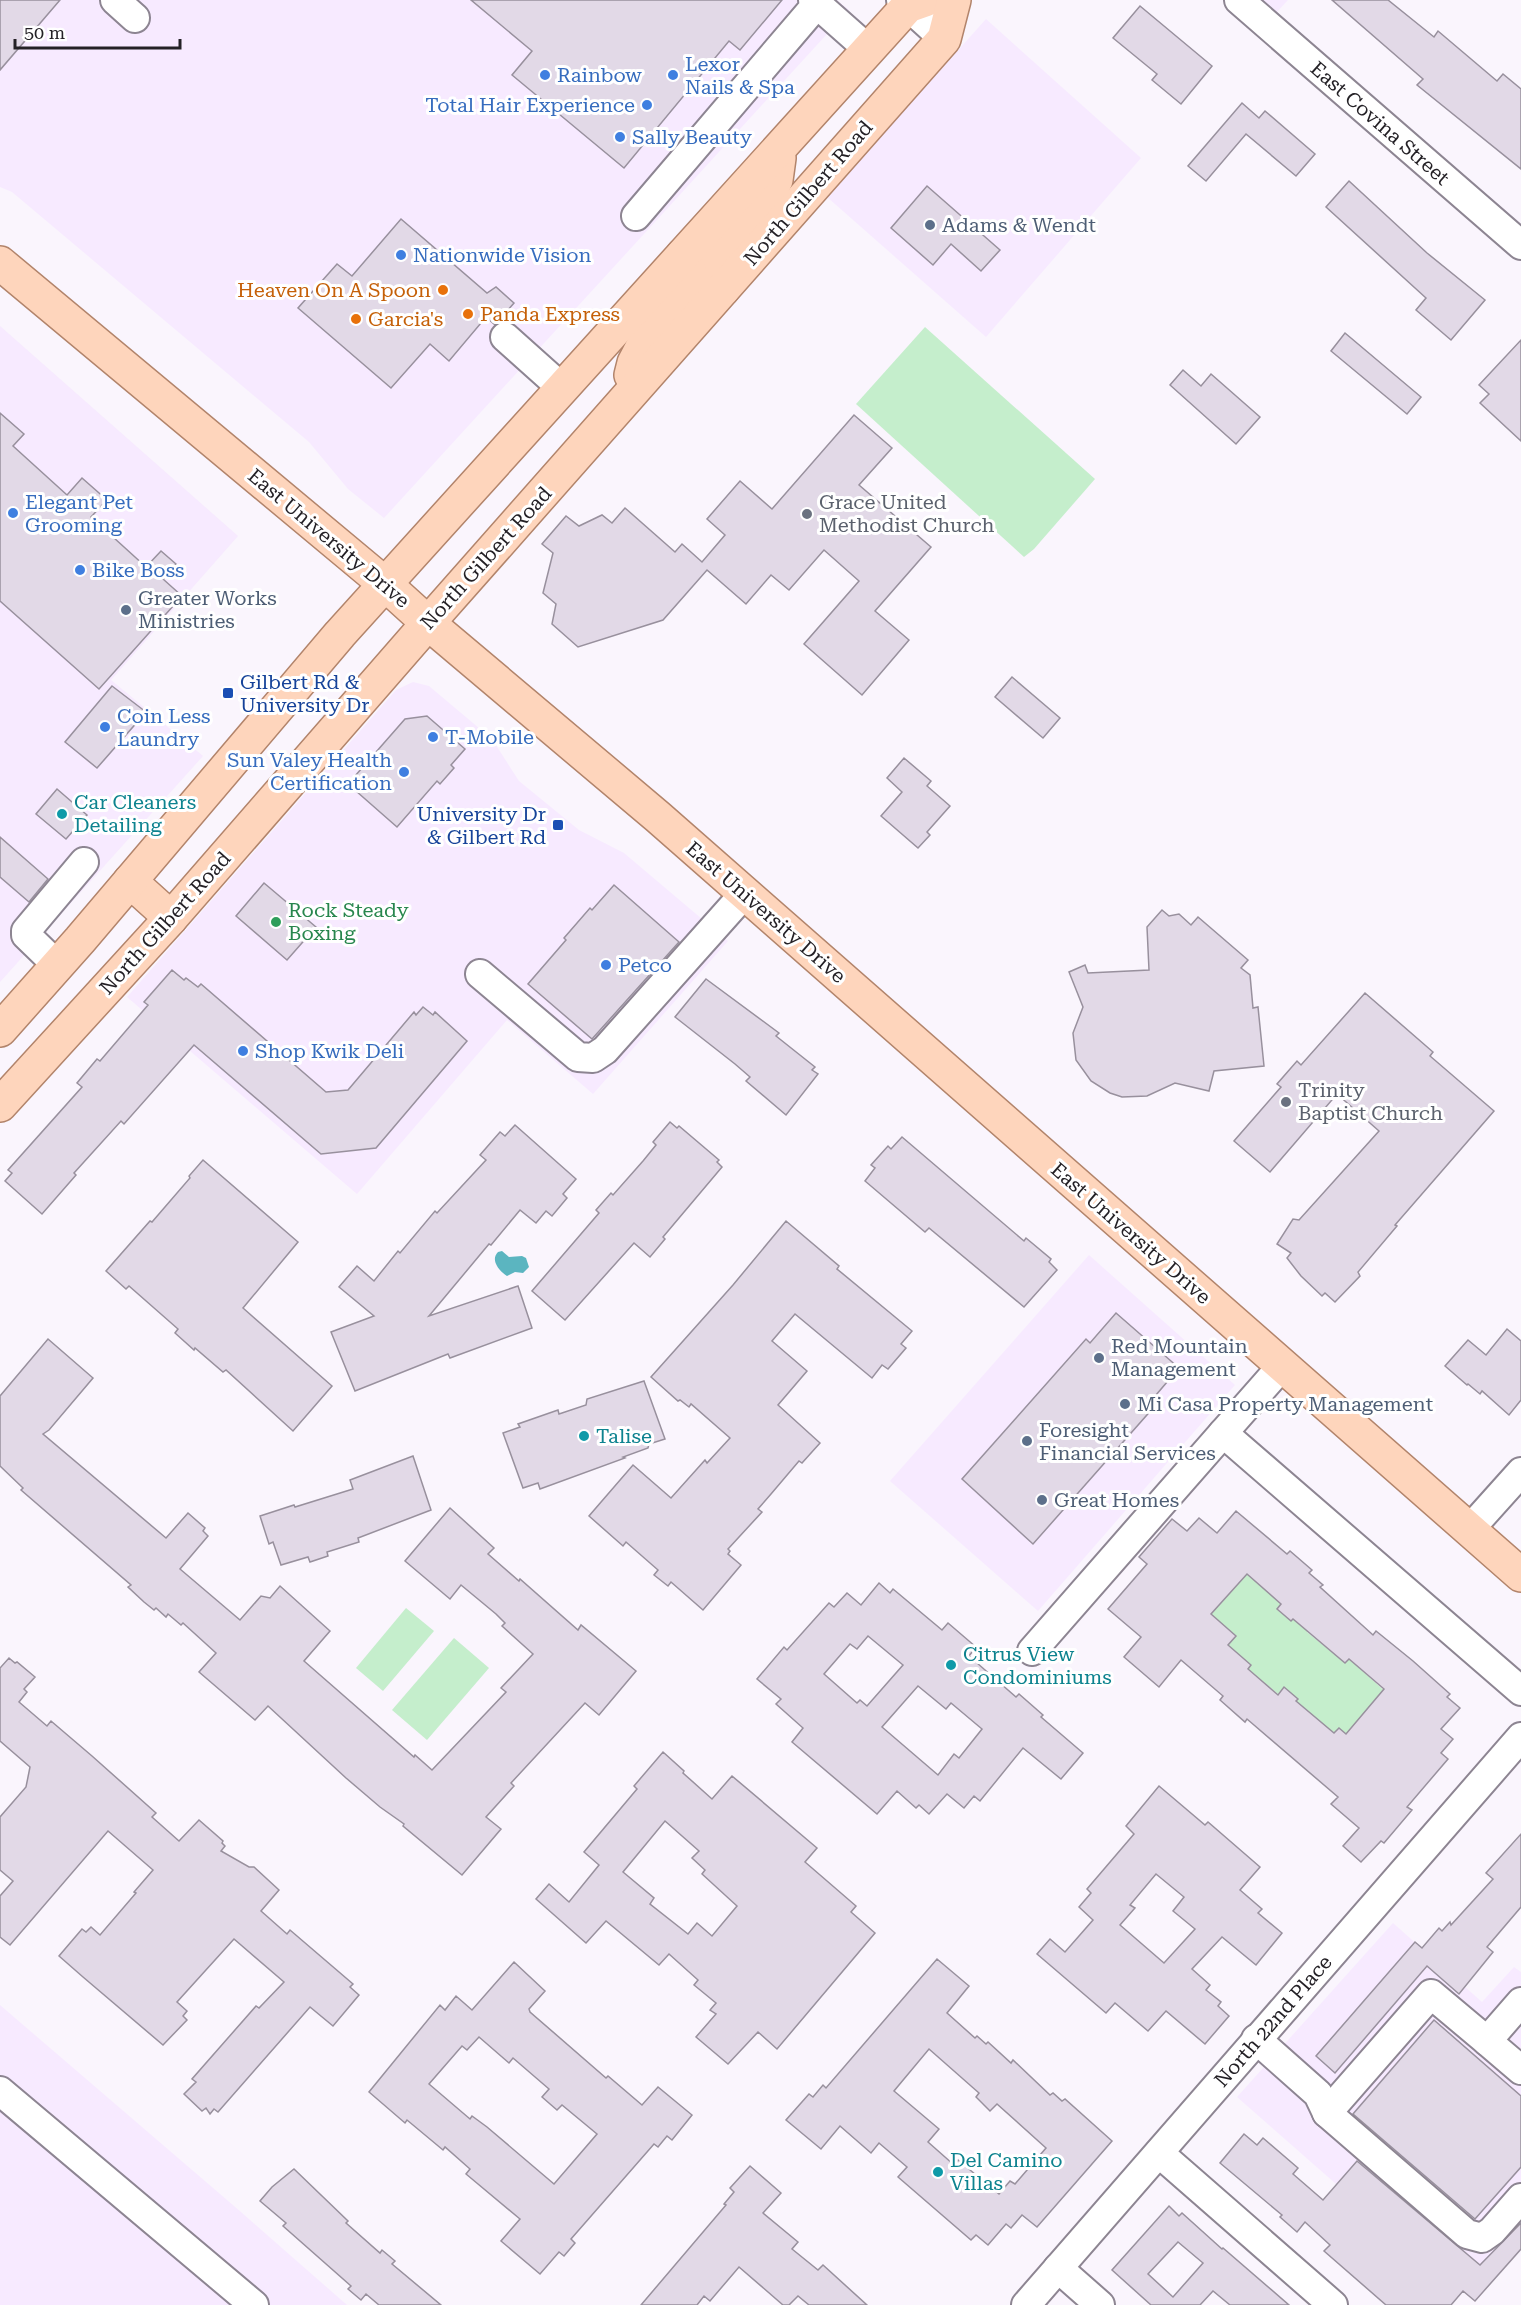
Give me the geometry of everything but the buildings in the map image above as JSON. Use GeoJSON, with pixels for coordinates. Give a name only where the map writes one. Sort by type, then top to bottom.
{"type":"FeatureCollection","features":[{"type":"Feature","properties":{"kind":"main road","name":"North Gilbert Road"},"geometry":{"type":"LineString","coordinates":[[0,1105],[171,918],[428,623],[944,39],[954,0]]}},
{"type":"Feature","properties":{"kind":"main road"},"geometry":{"type":"LineString","coordinates":[[0,1030],[332,643],[911,2]]}},
{"type":"Feature","properties":{"kind":"main road"},"geometry":{"type":"LineString","coordinates":[[723,289],[714,276],[715,264],[719,255],[767,196],[776,180],[780,148]]}},
{"type":"Feature","properties":{"kind":"main road"},"geometry":{"type":"LineString","coordinates":[[626,400],[634,363],[644,344],[689,286],[689,270],[682,255]]}},
{"type":"Feature","properties":{"kind":"main road","name":"East University Drive"},"geometry":{"type":"LineString","coordinates":[[0,262],[386,584],[428,623],[745,893],[1521,1575]]}},
{"type":"Feature","properties":{"kind":"main road"},"geometry":{"type":"LineString","coordinates":[[130,881],[171,918]]}},
{"type":"Feature","properties":{"kind":"street","name":"East Covina Street"},"geometry":{"type":"LineString","coordinates":[[1239,0],[1521,245]]}},
{"type":"Feature","properties":{"kind":"street"},"geometry":{"type":"LineString","coordinates":[[636,216],[815,2],[869,50]]}},
{"type":"Feature","properties":{"kind":"street"},"geometry":{"type":"LineString","coordinates":[[911,2],[944,39]]}},
{"type":"Feature","properties":{"kind":"street"},"geometry":{"type":"LineString","coordinates":[[505,337],[562,388]]}},
{"type":"Feature","properties":{"kind":"street"},"geometry":{"type":"LineString","coordinates":[[57,965],[26,936],[26,931],[84,862]]}},
{"type":"Feature","properties":{"kind":"street"},"geometry":{"type":"LineString","coordinates":[[480,974],[578,1057],[593,1058],[605,1050],[745,893]]}},
{"type":"Feature","properties":{"kind":"street"},"geometry":{"type":"LineString","coordinates":[[1032,1651],[1282,1366]]}},
{"type":"Feature","properties":{"kind":"street"},"geometry":{"type":"LineString","coordinates":[[1223,1433],[1521,1691]]}},
{"type":"Feature","properties":{"kind":"street"},"geometry":{"type":"LineString","coordinates":[[1469,1530],[1521,1472]]}},
{"type":"Feature","properties":{"kind":"street","name":"North 22nd Place"},"geometry":{"type":"LineString","coordinates":[[1026,2305],[1521,1737]]}},
{"type":"Feature","properties":{"kind":"street"},"geometry":{"type":"LineString","coordinates":[[1327,2113],[1431,1994],[1521,2070]]}},
{"type":"Feature","properties":{"kind":"street"},"geometry":{"type":"LineString","coordinates":[[1487,2041],[1521,2002]]}},
{"type":"Feature","properties":{"kind":"street"},"geometry":{"type":"LineString","coordinates":[[1256,2039],[1318,2094],[1327,2113],[1467,2234],[1482,2238],[1492,2231],[1521,2198]]}},
{"type":"Feature","properties":{"kind":"street"},"geometry":{"type":"LineString","coordinates":[[0,2091],[254,2305]]}},
{"type":"Feature","properties":{"kind":"street"},"geometry":{"type":"LineString","coordinates":[[1159,2153],[1333,2305]]}},
{"type":"Feature","properties":{"kind":"street"},"geometry":{"type":"LineString","coordinates":[[1058,2268],[1100,2305]]}},
{"type":"Feature","properties":{"kind":"shaded area"},"geometry":{"type":"Polygon","coordinates":[[[0,0],[837,0],[849,10],[384,518],[348,489],[309,442],[12,192],[0,187],[0,0]]]}},
{"type":"Feature","properties":{"kind":"shaded area"},"geometry":{"type":"Polygon","coordinates":[[[1261,0],[1288,0],[1276,13],[1261,0]]]}},
{"type":"Feature","properties":{"kind":"shaded area"},"geometry":{"type":"Polygon","coordinates":[[[986,19],[1141,158],[986,337],[827,197],[986,19]]]}},
{"type":"Feature","properties":{"kind":"shaded area"},"geometry":{"type":"Polygon","coordinates":[[[0,326],[238,536],[111,680],[203,756],[0,982],[0,326]]]}},
{"type":"Feature","properties":{"kind":"shaded area"},"geometry":{"type":"Polygon","coordinates":[[[413,682],[429,686],[492,739],[519,781],[579,830],[624,853],[728,941],[593,1094],[507,1020],[357,1194],[127,997],[396,690],[413,682]]]}},
{"type":"Feature","properties":{"kind":"shaded area"},"geometry":{"type":"Polygon","coordinates":[[[1089,1255],[1235,1385],[1038,1611],[890,1481],[1089,1255]]]}},
{"type":"Feature","properties":{"kind":"shaded area"},"geometry":{"type":"Polygon","coordinates":[[[1393,1923],[1482,2002],[1514,1967],[1521,1972],[1521,2249],[1475,2301],[1237,2097],[1393,1923]]]}},
{"type":"Feature","properties":{"kind":"shaded area"},"geometry":{"type":"Polygon","coordinates":[[[0,2005],[241,2212],[347,2305],[0,2305],[0,2005]]]}},
{"type":"Feature","properties":{"kind":"green space"},"geometry":{"type":"Polygon","coordinates":[[[925,327],[1095,479],[1034,549],[1024,557],[856,404],[925,327]]]}},
{"type":"Feature","properties":{"kind":"green space"},"geometry":{"type":"Polygon","coordinates":[[[1247,1573],[1284,1600],[1277,1609],[1291,1621],[1296,1616],[1308,1627],[1307,1632],[1345,1663],[1349,1659],[1387,1693],[1398,1739],[1334,1733],[1294,1704],[1284,1688],[1278,1694],[1248,1669],[1251,1665],[1228,1645],[1180,1592],[1247,1573]],[[1227,1590],[1205,1595],[1218,1607],[1230,1593],[1227,1590]]]}},
{"type":"Feature","properties":{"kind":"green space"},"geometry":{"type":"Polygon","coordinates":[[[406,1608],[434,1631],[383,1691],[356,1668],[406,1608]]]}},
{"type":"Feature","properties":{"kind":"green space"},"geometry":{"type":"Polygon","coordinates":[[[454,1638],[489,1668],[427,1740],[392,1710],[454,1638]]]}},
{"type":"Feature","properties":{"kind":"water"},"geometry":{"type":"Polygon","coordinates":[[[502,1251],[509,1257],[526,1258],[529,1267],[523,1273],[515,1272],[507,1276],[495,1262],[496,1255],[502,1251]]]}},
{"type":"Feature","properties":{"kind":"place","name":"Rainbow"},"geometry":{"type":"Point","coordinates":[545,75]}},
{"type":"Feature","properties":{"kind":"place","name":"Lexor Nails & Spa"},"geometry":{"type":"Point","coordinates":[673,75]}},
{"type":"Feature","properties":{"kind":"place","name":"Total Hair Experience"},"geometry":{"type":"Point","coordinates":[647,105]}},
{"type":"Feature","properties":{"kind":"place","name":"Sally Beauty"},"geometry":{"type":"Point","coordinates":[620,137]}},
{"type":"Feature","properties":{"kind":"place","name":"Adams & Wendt"},"geometry":{"type":"Point","coordinates":[930,225]}},
{"type":"Feature","properties":{"kind":"place","name":"Nationwide Vision"},"geometry":{"type":"Point","coordinates":[401,255]}},
{"type":"Feature","properties":{"kind":"place","name":"Heaven On A Spoon"},"geometry":{"type":"Point","coordinates":[443,290]}},
{"type":"Feature","properties":{"kind":"place","name":"Panda Express"},"geometry":{"type":"Point","coordinates":[468,314]}},
{"type":"Feature","properties":{"kind":"place","name":"Garcia's"},"geometry":{"type":"Point","coordinates":[356,319]}},
{"type":"Feature","properties":{"kind":"place","name":"Elegant Pet Grooming"},"geometry":{"type":"Point","coordinates":[13,513]}},
{"type":"Feature","properties":{"kind":"place","name":"Grace United Methodist Church"},"geometry":{"type":"Point","coordinates":[807,514]}},
{"type":"Feature","properties":{"kind":"place","name":"Bike Boss"},"geometry":{"type":"Point","coordinates":[80,570]}},
{"type":"Feature","properties":{"kind":"place","name":"Greater Works Ministries"},"geometry":{"type":"Point","coordinates":[126,610]}},
{"type":"Feature","properties":{"kind":"place","name":"Gilbert Rd & University Dr"},"geometry":{"type":"Point","coordinates":[228,693]}},
{"type":"Feature","properties":{"kind":"place","name":"Coin Less Laundry"},"geometry":{"type":"Point","coordinates":[105,727]}},
{"type":"Feature","properties":{"kind":"place","name":"T-Mobile"},"geometry":{"type":"Point","coordinates":[433,737]}},
{"type":"Feature","properties":{"kind":"place","name":"Sun Valey Health Certification"},"geometry":{"type":"Point","coordinates":[404,772]}},
{"type":"Feature","properties":{"kind":"place","name":"Car Cleaners Detailing"},"geometry":{"type":"Point","coordinates":[62,814]}},
{"type":"Feature","properties":{"kind":"place","name":"University Dr & Gilbert Rd"},"geometry":{"type":"Point","coordinates":[558,825]}},
{"type":"Feature","properties":{"kind":"place","name":"Rock Steady Boxing"},"geometry":{"type":"Point","coordinates":[276,922]}},
{"type":"Feature","properties":{"kind":"place","name":"Petco"},"geometry":{"type":"Point","coordinates":[606,965]}},
{"type":"Feature","properties":{"kind":"place","name":"Shop Kwik Deli"},"geometry":{"type":"Point","coordinates":[243,1051]}},
{"type":"Feature","properties":{"kind":"place","name":"Trinity Baptist Church"},"geometry":{"type":"Point","coordinates":[1286,1102]}},
{"type":"Feature","properties":{"kind":"place","name":"Red Mountain Management"},"geometry":{"type":"Point","coordinates":[1099,1358]}},
{"type":"Feature","properties":{"kind":"place","name":"Mi Casa Property Management"},"geometry":{"type":"Point","coordinates":[1125,1404]}},
{"type":"Feature","properties":{"kind":"place","name":"Talise"},"geometry":{"type":"Point","coordinates":[584,1436]}},
{"type":"Feature","properties":{"kind":"place","name":"Foresight Financial Services"},"geometry":{"type":"Point","coordinates":[1027,1441]}},
{"type":"Feature","properties":{"kind":"place","name":"Great Homes"},"geometry":{"type":"Point","coordinates":[1042,1500]}},
{"type":"Feature","properties":{"kind":"place","name":"Citrus View Condominiums"},"geometry":{"type":"Point","coordinates":[951,1665]}},
{"type":"Feature","properties":{"kind":"place","name":"Del Camino Villas"},"geometry":{"type":"Point","coordinates":[938,2172]}}]}
